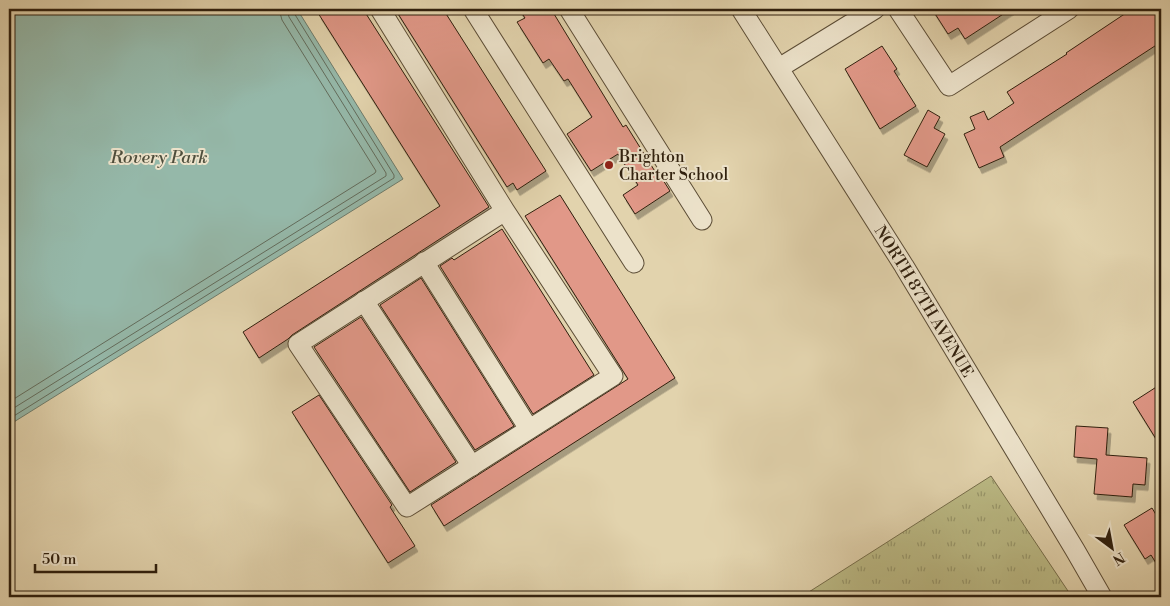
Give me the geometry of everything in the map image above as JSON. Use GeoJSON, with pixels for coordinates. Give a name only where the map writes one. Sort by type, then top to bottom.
{"type":"FeatureCollection","features":[{"type":"Feature","properties":{"kind":"street"},"geometry":{"type":"LineString","coordinates":[[380,9],[505,211],[613,376],[407,507],[298,344],[505,211]]}},
{"type":"Feature","properties":{"kind":"street"},"geometry":{"type":"LineString","coordinates":[[473,9],[634,263]]}},
{"type":"Feature","properties":{"kind":"street"},"geometry":{"type":"LineString","coordinates":[[569,9],[702,220]]}},
{"type":"Feature","properties":{"kind":"street","name":"NORTH 87TH AVENUE"},"geometry":{"type":"LineString","coordinates":[[741,9],[904,266],[1102,597]]}},
{"type":"Feature","properties":{"kind":"street"},"geometry":{"type":"LineString","coordinates":[[779,68],[875,9]]}},
{"type":"Feature","properties":{"kind":"street"},"geometry":{"type":"LineString","coordinates":[[898,9],[949,86],[1069,9]]}},
{"type":"Feature","properties":{"kind":"street"},"geometry":{"type":"LineString","coordinates":[[424,262],[529,429]]}},
{"type":"Feature","properties":{"kind":"street"},"geometry":{"type":"LineString","coordinates":[[364,301],[472,466]]}},
{"type":"Feature","properties":{"kind":"green space"},"geometry":{"type":"Polygon","coordinates":[[[991,476],[1072,597],[801,597],[991,476]]]}},
{"type":"Feature","properties":{"kind":"water","name":"Rovery Park"},"geometry":{"type":"Polygon","coordinates":[[[9,9],[297,9],[403,179],[9,425],[9,9]]]}},
{"type":"Feature","properties":{"kind":"building"},"geometry":{"type":"Polygon","coordinates":[[[325,9],[363,9],[489,207],[259,358],[243,332],[440,206],[318,13],[325,9]]]}},
{"type":"Feature","properties":{"kind":"building"},"geometry":{"type":"Polygon","coordinates":[[[395,9],[443,9],[546,171],[517,190],[513,183],[507,187],[395,9]]]}},
{"type":"Feature","properties":{"kind":"building"},"geometry":{"type":"Polygon","coordinates":[[[519,9],[551,9],[623,127],[626,125],[656,173],[658,172],[670,191],[635,214],[623,195],[638,185],[618,154],[591,171],[567,134],[592,117],[568,79],[564,81],[549,59],[543,63],[517,22],[525,18],[519,9]]]}},
{"type":"Feature","properties":{"kind":"building"},"geometry":{"type":"Polygon","coordinates":[[[932,9],[1011,9],[965,39],[958,28],[948,34],[932,9]]]}},
{"type":"Feature","properties":{"kind":"building"},"geometry":{"type":"Polygon","coordinates":[[[1132,9],[1161,9],[1161,42],[1000,147],[1004,157],[979,168],[964,134],[975,129],[970,117],[984,111],[988,120],[1014,103],[1007,92],[1067,54],[1132,9]]]}},
{"type":"Feature","properties":{"kind":"building"},"geometry":{"type":"Polygon","coordinates":[[[882,46],[897,69],[894,71],[916,106],[880,129],[845,69],[882,46]]]}},
{"type":"Feature","properties":{"kind":"building"},"geometry":{"type":"Polygon","coordinates":[[[928,110],[940,117],[934,128],[945,134],[927,167],[904,155],[928,110]]]}},
{"type":"Feature","properties":{"kind":"building"},"geometry":{"type":"Polygon","coordinates":[[[560,195],[675,378],[444,526],[431,505],[628,379],[525,216],[560,195]]]}},
{"type":"Feature","properties":{"kind":"building"},"geometry":{"type":"Polygon","coordinates":[[[502,229],[594,375],[533,414],[440,266],[452,258],[454,260],[502,229]]]}},
{"type":"Feature","properties":{"kind":"building"},"geometry":{"type":"Polygon","coordinates":[[[421,278],[514,426],[475,450],[380,305],[421,278]]]}},
{"type":"Feature","properties":{"kind":"building"},"geometry":{"type":"Polygon","coordinates":[[[361,317],[456,462],[410,492],[314,347],[361,317]]]}},
{"type":"Feature","properties":{"kind":"building"},"geometry":{"type":"Polygon","coordinates":[[[1161,384],[1161,447],[1133,402],[1161,384]]]}},
{"type":"Feature","properties":{"kind":"building"},"geometry":{"type":"Polygon","coordinates":[[[319,395],[392,505],[390,507],[415,546],[388,563],[292,412],[319,395]]]}},
{"type":"Feature","properties":{"kind":"building"},"geometry":{"type":"Polygon","coordinates":[[[1076,426],[1108,428],[1106,455],[1147,458],[1145,485],[1133,484],[1132,497],[1094,494],[1097,459],[1074,457],[1076,426]]]}},
{"type":"Feature","properties":{"kind":"building"},"geometry":{"type":"Polygon","coordinates":[[[1152,508],[1161,523],[1161,571],[1151,555],[1145,559],[1124,525],[1152,508]]]}},
{"type":"Feature","properties":{"kind":"place","name":"Brighton Charter School"},"geometry":{"type":"Point","coordinates":[609,165]}}]}
